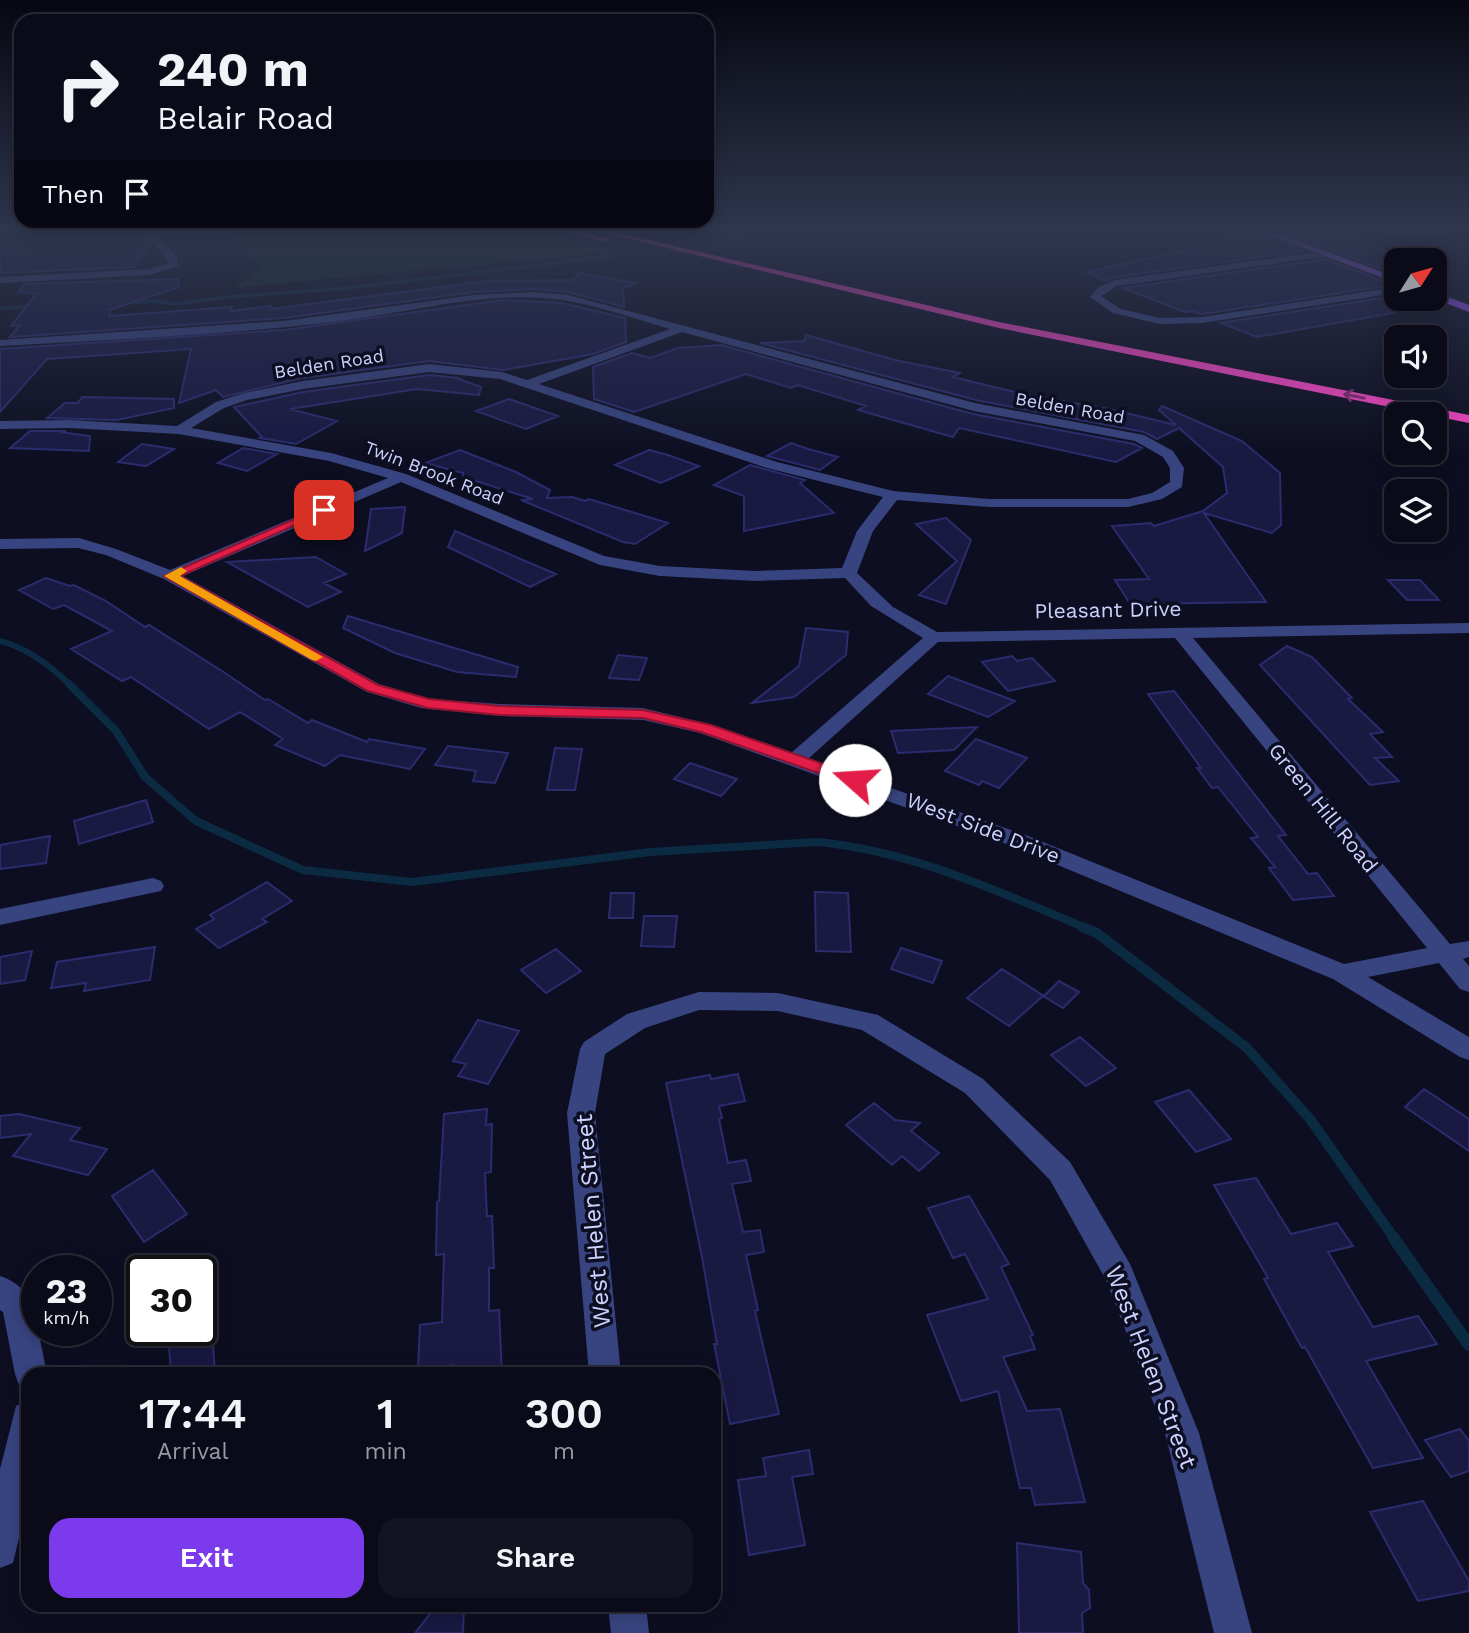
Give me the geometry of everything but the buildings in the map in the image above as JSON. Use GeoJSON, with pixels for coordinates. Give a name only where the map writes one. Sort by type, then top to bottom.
{"type":"FeatureCollection","features":[{"type":"Feature","properties":{"kind":"highway"},"geometry":{"type":"LineString","coordinates":[[880,305],[1259,390]]}},
{"type":"Feature","properties":{"kind":"highway"},"geometry":{"type":"LineString","coordinates":[[915,305],[999,325],[1469,419]]}},
{"type":"Feature","properties":{"kind":"highway"},"geometry":{"type":"LineString","coordinates":[[1447,427],[1469,432]]}},
{"type":"Feature","properties":{"kind":"street","name":"Belden Road"},"geometry":{"type":"LineString","coordinates":[[0,343],[239,328],[328,320],[437,305]]}},
{"type":"Feature","properties":{"kind":"street","name":"Belden Road"},"geometry":{"type":"LineString","coordinates":[[179,430],[220,405],[244,397],[388,372],[429,368],[502,376],[772,465],[893,495],[989,503],[1128,503],[1157,496],[1177,484],[1177,468],[1168,454],[1139,438],[974,407],[599,305]]}},
{"type":"Feature","properties":{"kind":"street"},"geometry":{"type":"LineString","coordinates":[[1108,305],[1117,311],[1160,321],[1188,321],[1294,305]]}},
{"type":"Feature","properties":{"kind":"street"},"geometry":{"type":"LineString","coordinates":[[528,384],[683,328]]}},
{"type":"Feature","properties":{"kind":"street","name":"Twin Brook Road"},"geometry":{"type":"LineString","coordinates":[[0,425],[70,424],[179,430],[331,457],[401,477],[600,560],[660,571],[710,574],[849,573]]}},
{"type":"Feature","properties":{"kind":"street"},"geometry":{"type":"LineString","coordinates":[[170,576],[401,477]]}},
{"type":"Feature","properties":{"kind":"street"},"geometry":{"type":"LineString","coordinates":[[795,760],[934,637],[895,617],[862,592],[849,573],[853,550],[874,515],[893,495]]}},
{"type":"Feature","properties":{"kind":"street","name":"West Side Drive"},"geometry":{"type":"LineString","coordinates":[[0,544],[79,543],[111,552],[170,576],[373,688],[428,704],[500,710],[643,714],[706,729],[1020,841],[1342,973],[1469,1050]]}},
{"type":"Feature","properties":{"kind":"street","name":"Pleasant Drive"},"geometry":{"type":"LineString","coordinates":[[934,637],[1469,628]]}},
{"type":"Feature","properties":{"kind":"street","name":"Green Hill Road"},"geometry":{"type":"LineString","coordinates":[[1179,632],[1469,984]]}},
{"type":"Feature","properties":{"kind":"street"},"geometry":{"type":"LineString","coordinates":[[0,916],[153,886]]}},
{"type":"Feature","properties":{"kind":"street"},"geometry":{"type":"LineString","coordinates":[[1342,973],[1469,949]]}},
{"type":"Feature","properties":{"kind":"street","name":"West Helen Street"},"geometry":{"type":"LineString","coordinates":[[604,1367],[581,1113],[593,1049],[636,1021],[699,1001],[778,1003],[869,1022],[974,1086],[1060,1171],[1119,1274],[1182,1433],[1233,1633]]}},
{"type":"Feature","properties":{"kind":"street"},"geometry":{"type":"LineString","coordinates":[[0,1290],[17,1306],[30,1367]]}},
{"type":"Feature","properties":{"kind":"street"},"geometry":{"type":"LineString","coordinates":[[0,1550],[21,1451]]}},
{"type":"Feature","properties":{"kind":"street"},"geometry":{"type":"LineString","coordinates":[[628,1612],[629,1633]]}},
{"type":"Feature","properties":{"kind":"waterway"},"geometry":{"type":"LineString","coordinates":[[0,308],[35,307]]}},
{"type":"Feature","properties":{"kind":"waterway"},"geometry":{"type":"LineString","coordinates":[[0,641],[20,648],[38,659],[71,686]]}},
{"type":"Feature","properties":{"kind":"waterway"},"geometry":{"type":"LineString","coordinates":[[71,686],[116,731],[145,777],[196,821],[303,870],[412,882],[650,852],[817,842],[887,854],[921,864],[988,887],[1086,928]]}},
{"type":"Feature","properties":{"kind":"waterway"},"geometry":{"type":"LineString","coordinates":[[1082,927],[1097,933],[1247,1048],[1310,1119],[1394,1238]]}},
{"type":"Feature","properties":{"kind":"waterway"},"geometry":{"type":"LineString","coordinates":[[1393,1237],[1469,1345]]}},
{"type":"Feature","properties":{"kind":"slow traffic"},"geometry":{"type":"LineString","coordinates":[[181,571],[170,576],[316,657]]}},
{"type":"Feature","properties":{"kind":"route"},"geometry":{"type":"LineString","coordinates":[[324,510],[170,576],[373,688],[428,704],[500,710],[643,714],[706,729],[855,780]]}}]}
